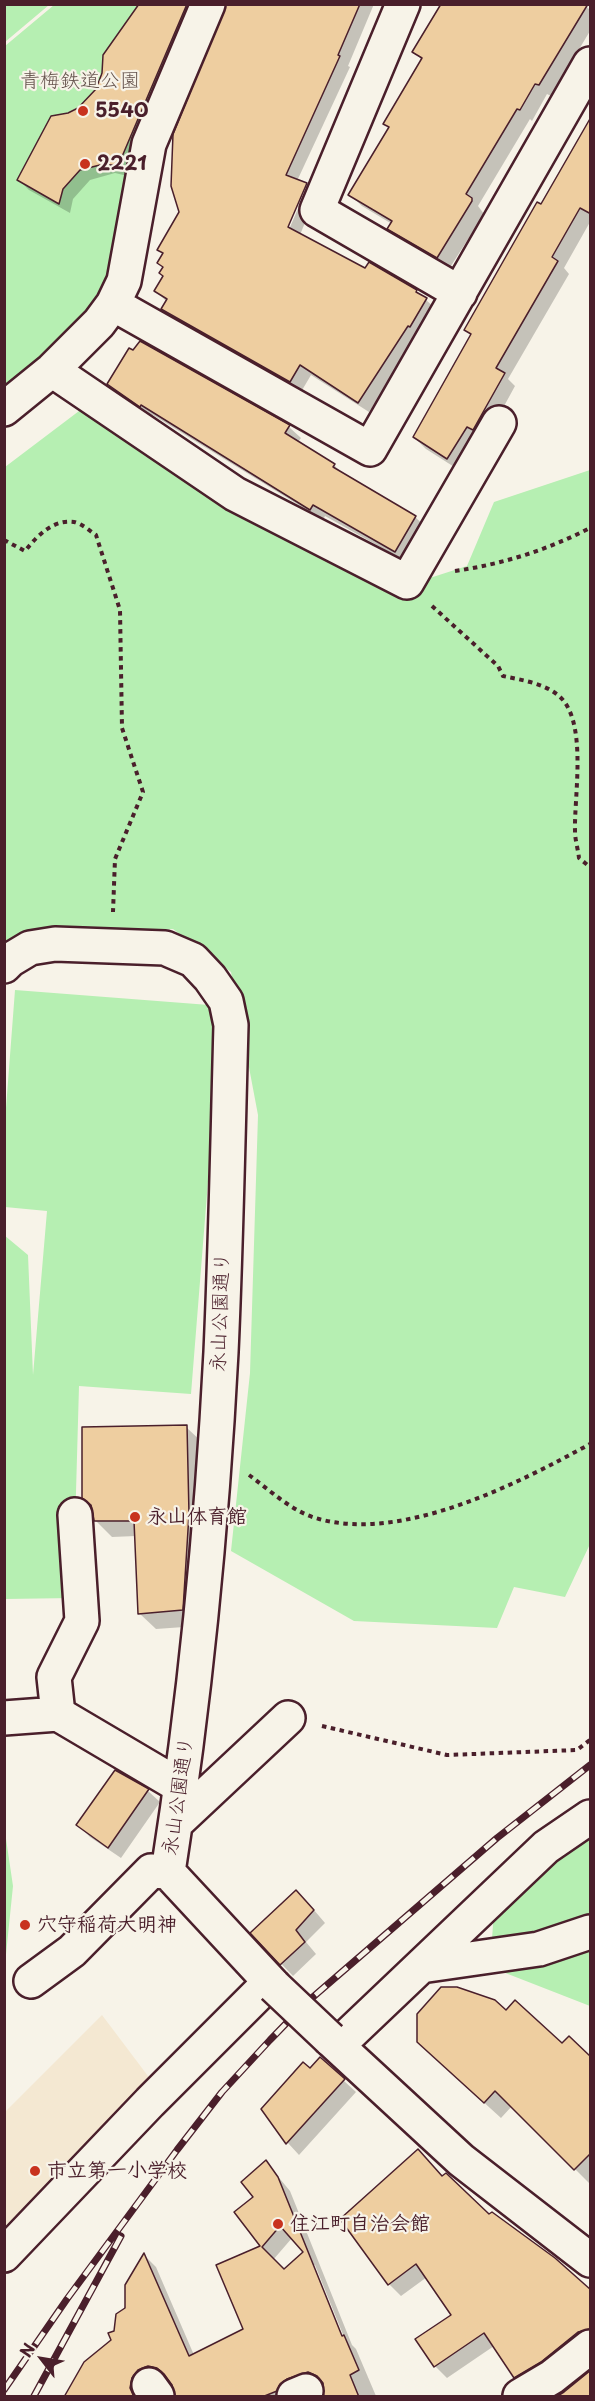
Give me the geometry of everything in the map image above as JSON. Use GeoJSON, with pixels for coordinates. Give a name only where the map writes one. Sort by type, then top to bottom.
{"type":"FeatureCollection","features":[{"type":"Feature","properties":{"kind":"street"},"geometry":{"type":"LineString","coordinates":[[4,409],[52,370],[99,323],[113,304],[124,281],[149,144],[208,4]]}},
{"type":"Feature","properties":{"kind":"street"},"geometry":{"type":"LineString","coordinates":[[403,4],[318,210],[460,293]]}},
{"type":"Feature","properties":{"kind":"street"},"geometry":{"type":"LineString","coordinates":[[113,304],[370,449],[591,64]]}},
{"type":"Feature","properties":{"kind":"street"},"geometry":{"type":"LineString","coordinates":[[52,370],[235,494],[408,580],[499,423]]}},
{"type":"Feature","properties":{"kind":"street","name":"永山公園通り"},"geometry":{"type":"LineString","coordinates":[[4,966],[30,948],[55,944],[165,948],[193,960],[210,978],[226,1001],[231,1025],[220,1353],[212,1467],[198,1646],[168,1872]]}},
{"type":"Feature","properties":{"kind":"street"},"geometry":{"type":"LineString","coordinates":[[58,1714],[54,1677],[82,1621],[75,1515]]}},
{"type":"Feature","properties":{"kind":"street"},"geometry":{"type":"LineString","coordinates":[[4,1718],[58,1714],[180,1786]]}},
{"type":"Feature","properties":{"kind":"street"},"geometry":{"type":"LineString","coordinates":[[176,1823],[288,1718]]}},
{"type":"Feature","properties":{"kind":"street"},"geometry":{"type":"LineString","coordinates":[[334,2042],[420,1966],[546,1847],[591,1817]]}},
{"type":"Feature","properties":{"kind":"street"},"geometry":{"type":"LineString","coordinates":[[31,1981],[72,1951],[151,1871],[168,1872],[272,1984],[461,2160],[591,2260]]}},
{"type":"Feature","properties":{"kind":"street"},"geometry":{"type":"LineString","coordinates":[[420,1966],[539,1949],[591,1932]]}},
{"type":"Feature","properties":{"kind":"street"},"geometry":{"type":"LineString","coordinates":[[4,2255],[150,2102],[272,1984]]}},
{"type":"Feature","properties":{"kind":"street"},"geometry":{"type":"LineString","coordinates":[[520,2397],[552,2377],[591,2347]]}},
{"type":"Feature","properties":{"kind":"path"},"geometry":{"type":"LineString","coordinates":[[4,540],[26,551],[36,537],[52,525],[75,522],[96,535],[120,610],[122,728],[143,792],[115,859],[112,946]]}},
{"type":"Feature","properties":{"kind":"path"},"geometry":{"type":"LineString","coordinates":[[408,580],[494,565],[557,545],[591,528]]}},
{"type":"Feature","properties":{"kind":"path"},"geometry":{"type":"LineString","coordinates":[[408,580],[498,666],[503,676],[541,686],[560,697],[572,716],[575,738],[574,832],[579,858],[591,867]]}},
{"type":"Feature","properties":{"kind":"path"},"geometry":{"type":"LineString","coordinates":[[212,1467],[240,1468],[296,1510],[318,1519],[362,1526],[416,1519],[534,1475],[591,1444]]}},
{"type":"Feature","properties":{"kind":"path"},"geometry":{"type":"LineString","coordinates":[[288,1718],[447,1755],[577,1750],[591,1740]]}},
{"type":"Feature","properties":{"kind":"shaded area","name":"市立第一小学校"},"geometry":{"type":"Polygon","coordinates":[[[102,2015],[154,2084],[5,2230],[5,2112],[102,2015]]]}},
{"type":"Feature","properties":{"kind":"green space"},"geometry":{"type":"Polygon","coordinates":[[[5,4],[49,4],[49,5],[5,42],[5,4]]]}},
{"type":"Feature","properties":{"kind":"green space","name":"青梅鉄道公園"},"geometry":{"type":"Polygon","coordinates":[[[54,5],[194,5],[108,283],[98,300],[75,328],[5,387],[5,46],[54,5]]]}},
{"type":"Feature","properties":{"kind":"green space"},"geometry":{"type":"Polygon","coordinates":[[[83,408],[405,586],[467,566],[494,502],[590,470],[590,1544],[565,1597],[514,1587],[497,1628],[354,1621],[231,1551],[250,1373],[258,1115],[231,972],[173,929],[5,941],[5,467],[83,408]]]}},
{"type":"Feature","properties":{"kind":"green space"},"geometry":{"type":"Polygon","coordinates":[[[15,990],[222,1006],[191,1394],[79,1386],[73,1598],[5,1599],[4,1235],[28,1255],[33,1375],[47,1211],[5,1207],[5,1121],[15,990]]]}},
{"type":"Feature","properties":{"kind":"green space"},"geometry":{"type":"Polygon","coordinates":[[[590,1814],[590,2006],[490,1967],[496,1883],[590,1814]]]}},
{"type":"Feature","properties":{"kind":"green space"},"geometry":{"type":"Polygon","coordinates":[[[4,1832],[13,1886],[5,1964],[4,1832]]]}},
{"type":"Feature","properties":{"kind":"building"},"geometry":{"type":"Polygon","coordinates":[[[139,4],[187,4],[118,166],[104,164],[80,170],[63,189],[59,204],[17,180],[51,116],[68,113],[78,108],[96,89],[102,73],[103,55],[139,4]]]}},
{"type":"Feature","properties":{"kind":"building"},"geometry":{"type":"Polygon","coordinates":[[[226,4],[360,4],[338,55],[340,56],[286,175],[307,183],[288,227],[365,268],[369,262],[427,298],[358,403],[300,365],[290,382],[161,309],[167,299],[154,291],[163,276],[159,273],[163,267],[157,263],[163,253],[157,250],[179,212],[171,186],[173,134],[226,4]]]}},
{"type":"Feature","properties":{"kind":"building"},"geometry":{"type":"Polygon","coordinates":[[[441,4],[588,4],[539,85],[535,84],[520,110],[517,109],[466,194],[472,198],[472,201],[437,258],[387,229],[392,221],[348,195],[389,127],[383,124],[422,58],[412,52],[441,4]]]}},
{"type":"Feature","properties":{"kind":"building"},"geometry":{"type":"Polygon","coordinates":[[[591,117],[591,214],[580,208],[552,257],[558,261],[496,368],[505,373],[473,430],[467,427],[447,459],[413,437],[471,334],[464,330],[537,202],[541,204],[591,117]]]}},
{"type":"Feature","properties":{"kind":"building"},"geometry":{"type":"Polygon","coordinates":[[[140,341],[290,425],[285,433],[335,464],[333,467],[416,516],[395,552],[313,505],[310,510],[141,405],[140,407],[107,384],[129,348],[133,350],[140,341]]]}},
{"type":"Feature","properties":{"kind":"building","name":"永山体育館"},"geometry":{"type":"Polygon","coordinates":[[[187,1425],[189,1514],[183,1610],[138,1614],[134,1521],[94,1521],[91,1505],[82,1498],[82,1427],[187,1425]]]}},
{"type":"Feature","properties":{"kind":"building"},"geometry":{"type":"Polygon","coordinates":[[[115,1770],[149,1789],[108,1848],[76,1825],[115,1770]]]}},
{"type":"Feature","properties":{"kind":"building"},"geometry":{"type":"Polygon","coordinates":[[[296,1890],[314,1910],[296,1930],[305,1942],[280,1965],[250,1933],[296,1890]]]}},
{"type":"Feature","properties":{"kind":"building"},"geometry":{"type":"Polygon","coordinates":[[[441,1987],[457,1987],[495,2000],[506,2010],[515,2000],[562,2043],[569,2036],[591,2057],[591,2153],[574,2170],[495,2091],[484,2103],[417,2042],[417,2014],[441,1987]]]}},
{"type":"Feature","properties":{"kind":"building"},"geometry":{"type":"Polygon","coordinates":[[[320,2057],[345,2079],[286,2144],[261,2109],[303,2062],[310,2068],[320,2057]]]}},
{"type":"Feature","properties":{"kind":"building"},"geometry":{"type":"Polygon","coordinates":[[[418,2149],[442,2176],[446,2173],[489,2214],[492,2212],[555,2258],[591,2290],[591,2329],[578,2332],[541,2362],[514,2378],[484,2333],[434,2367],[415,2339],[451,2315],[416,2264],[388,2285],[340,2219],[418,2149]]]}},
{"type":"Feature","properties":{"kind":"building"},"geometry":{"type":"Polygon","coordinates":[[[266,2160],[278,2177],[342,2336],[344,2335],[359,2370],[350,2375],[359,2397],[323,2397],[323,2383],[317,2376],[308,2372],[287,2379],[280,2384],[277,2391],[262,2397],[175,2397],[172,2385],[164,2374],[157,2368],[148,2366],[138,2370],[132,2378],[130,2388],[134,2397],[64,2397],[84,2362],[111,2340],[108,2333],[114,2331],[116,2314],[125,2308],[125,2285],[144,2253],[189,2356],[243,2329],[216,2265],[260,2246],[234,2212],[253,2197],[241,2182],[266,2160]],[[280,2226],[262,2247],[284,2269],[303,2252],[280,2226]]]}},
{"type":"Feature","properties":{"kind":"building"},"geometry":{"type":"Polygon","coordinates":[[[591,2370],[591,2397],[556,2397],[564,2392],[591,2370]]]}},
{"type":"Feature","properties":{"kind":"railway"},"geometry":{"type":"LineString","coordinates":[[4,2390],[67,2299],[177,2150],[222,2092],[270,2040],[306,2003],[497,1838],[590,1765]]}},
{"type":"Feature","properties":{"kind":"railway"},"geometry":{"type":"LineString","coordinates":[[34,2396],[121,2236]]}},
{"type":"Feature","properties":{"kind":"place","name":"5540"},"geometry":{"type":"Point","coordinates":[83,111]}},
{"type":"Feature","properties":{"kind":"place","name":"2221"},"geometry":{"type":"Point","coordinates":[85,164]}},
{"type":"Feature","properties":{"kind":"place","name":"永山体育館"},"geometry":{"type":"Point","coordinates":[135,1517]}},
{"type":"Feature","properties":{"kind":"place","name":"穴守稲荷大明神"},"geometry":{"type":"Point","coordinates":[25,1925]}},
{"type":"Feature","properties":{"kind":"place","name":"市立第一小学校"},"geometry":{"type":"Point","coordinates":[35,2171]}},
{"type":"Feature","properties":{"kind":"place","name":"住江町自治会館"},"geometry":{"type":"Point","coordinates":[278,2224]}}]}
